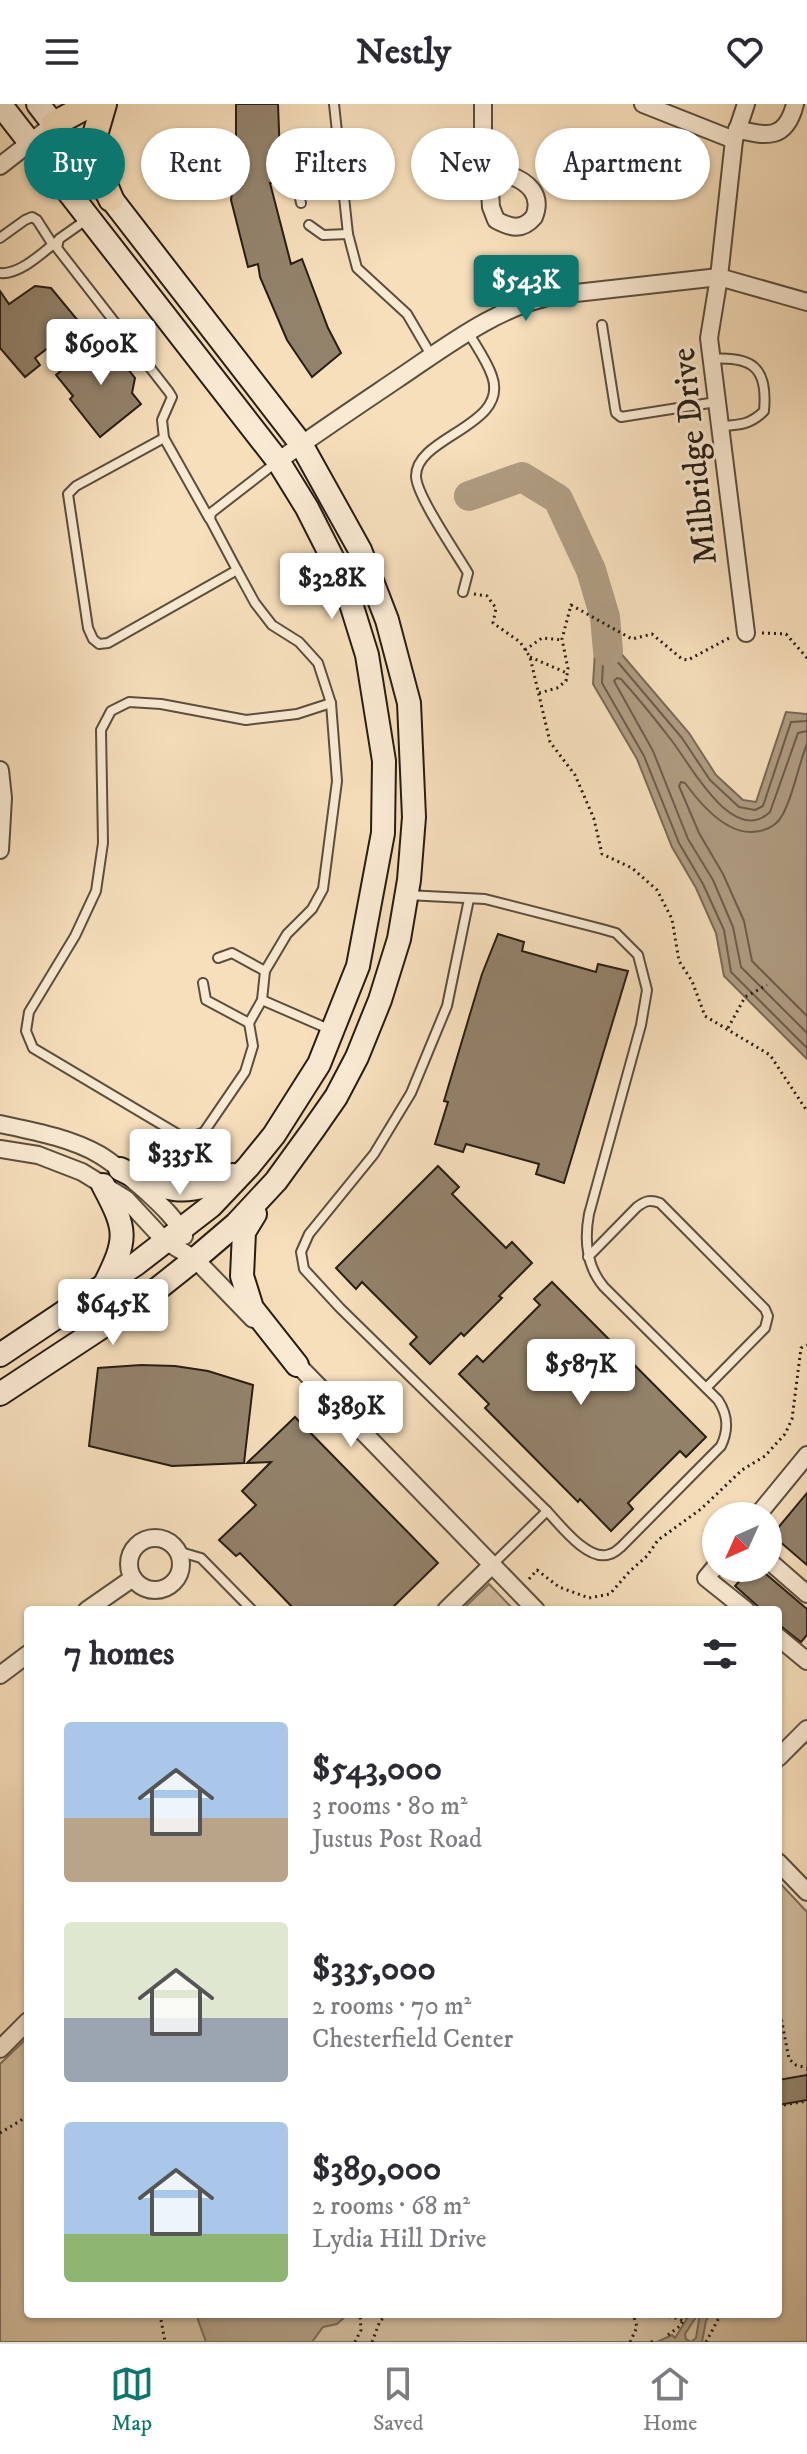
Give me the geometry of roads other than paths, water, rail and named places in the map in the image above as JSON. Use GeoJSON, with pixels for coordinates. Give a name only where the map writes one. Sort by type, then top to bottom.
{"type":"FeatureCollection","features":[{"type":"Feature","properties":{"kind":"main road"},"geometry":{"type":"LineString","coordinates":[[54,124],[68,104]]}},
{"type":"Feature","properties":{"kind":"main road"},"geometry":{"type":"LineString","coordinates":[[54,124],[91,104]]}},
{"type":"Feature","properties":{"kind":"main road"},"geometry":{"type":"LineString","coordinates":[[97,128],[104,104]]}},
{"type":"Feature","properties":{"kind":"street"},"geometry":{"type":"LineString","coordinates":[[0,104],[24,135]]}},
{"type":"Feature","properties":{"kind":"street"},"geometry":{"type":"LineString","coordinates":[[38,104],[57,128]]}},
{"type":"Feature","properties":{"kind":"street"},"geometry":{"type":"LineString","coordinates":[[483,104],[483,128]]}},
{"type":"Feature","properties":{"kind":"street"},"geometry":{"type":"LineString","coordinates":[[643,104],[735,134],[764,135],[781,131],[788,123],[795,104]]}},
{"type":"Feature","properties":{"kind":"street","name":"Milbridge Drive"},"geometry":{"type":"LineString","coordinates":[[746,104],[735,134],[709,338],[746,633]]}},
{"type":"Feature","properties":{"kind":"street"},"geometry":{"type":"LineString","coordinates":[[49,128],[54,124]]}},
{"type":"Feature","properties":{"kind":"street"},"geometry":{"type":"LineString","coordinates":[[0,166],[24,148]]}},
{"type":"Feature","properties":{"kind":"street"},"geometry":{"type":"LineString","coordinates":[[0,1355],[105,1285],[211,1206],[274,1135],[319,1064],[358,966],[383,833],[384,761],[367,655],[344,581],[307,508],[278,461],[75,200]]}},
{"type":"Feature","properties":{"kind":"street"},"geometry":{"type":"LineString","coordinates":[[112,200],[301,444],[360,550],[375,585],[409,703],[414,817],[399,939],[380,1000],[357,1057],[336,1097],[273,1184],[244,1232],[242,1276],[252,1308],[297,1365]]}},
{"type":"Feature","properties":{"kind":"street"},"geometry":{"type":"LineString","coordinates":[[278,461],[468,332],[533,299],[719,277],[807,302]]}},
{"type":"Feature","properties":{"kind":"street"},"geometry":{"type":"LineString","coordinates":[[0,770],[3,798],[0,850]]}},
{"type":"Feature","properties":{"kind":"street"},"geometry":{"type":"LineString","coordinates":[[0,1124],[80,1145],[100,1155],[159,1203],[173,1235]]}},
{"type":"Feature","properties":{"kind":"street"},"geometry":{"type":"LineString","coordinates":[[0,1149],[38,1155],[82,1172],[126,1199],[173,1235],[532,1606]]}},
{"type":"Feature","properties":{"kind":"street"},"geometry":{"type":"LineString","coordinates":[[120,1169],[144,1181],[181,1191],[211,1187],[248,1167]]}},
{"type":"Feature","properties":{"kind":"street"},"geometry":{"type":"LineString","coordinates":[[0,1394],[146,1298],[236,1224],[273,1184]]}},
{"type":"Feature","properties":{"kind":"street"},"geometry":{"type":"LineString","coordinates":[[103,1185],[118,1213],[122,1235],[120,1255],[105,1285]]}},
{"type":"Feature","properties":{"kind":"street"},"geometry":{"type":"LineString","coordinates":[[768,1502],[807,1455]]}},
{"type":"Feature","properties":{"kind":"street"},"geometry":{"type":"LineString","coordinates":[[151,1538],[161,1539],[177,1551],[181,1560],[180,1571],[168,1587],[149,1590],[133,1578],[129,1568],[130,1558],[141,1542],[151,1538]]}},
{"type":"Feature","properties":{"kind":"street"},"geometry":{"type":"LineString","coordinates":[[450,1606],[492,1565]]}},
{"type":"Feature","properties":{"kind":"street"},"geometry":{"type":"LineString","coordinates":[[782,1572],[807,1594]]}},
{"type":"Feature","properties":{"kind":"street"},"geometry":{"type":"LineString","coordinates":[[93,1606],[133,1578]]}},
{"type":"Feature","properties":{"kind":"street"},"geometry":{"type":"LineString","coordinates":[[711,1582],[741,1606]]}},
{"type":"Feature","properties":{"kind":"street"},"geometry":{"type":"LineString","coordinates":[[782,1640],[807,1661]]}},
{"type":"Feature","properties":{"kind":"street"},"geometry":{"type":"LineString","coordinates":[[0,1675],[24,1657]]}},
{"type":"Feature","properties":{"kind":"street"},"geometry":{"type":"LineString","coordinates":[[782,1754],[807,1729]]}},
{"type":"Feature","properties":{"kind":"street"},"geometry":{"type":"LineString","coordinates":[[782,1866],[807,1892]]}},
{"type":"Feature","properties":{"kind":"street"},"geometry":{"type":"LineString","coordinates":[[0,2049],[24,2025]]}},
{"type":"Feature","properties":{"kind":"lane"},"geometry":{"type":"LineString","coordinates":[[334,104],[337,128]]}},
{"type":"Feature","properties":{"kind":"lane"},"geometry":{"type":"LineString","coordinates":[[344,200],[348,234],[357,268],[407,314],[431,356]]}},
{"type":"Feature","properties":{"kind":"lane"},"geometry":{"type":"LineString","coordinates":[[0,238],[32,217],[56,242],[57,248],[169,392],[172,397],[162,420],[164,438],[255,603],[272,625],[299,642],[318,663],[331,703],[337,781],[323,889],[312,909],[287,934],[265,971],[262,1000],[249,1023],[253,1046],[245,1072],[204,1132],[186,1139],[33,1048],[26,1031],[29,1012],[75,936],[96,891],[103,843],[101,730],[111,711],[129,702],[161,704],[246,720],[297,714],[331,703]]}},
{"type":"Feature","properties":{"kind":"lane"},"geometry":{"type":"LineString","coordinates":[[0,273],[21,267],[89,218]]}},
{"type":"Feature","properties":{"kind":"lane"},"geometry":{"type":"LineString","coordinates":[[309,225],[323,235],[348,234]]}},
{"type":"Feature","properties":{"kind":"lane"},"geometry":{"type":"LineString","coordinates":[[602,325],[616,413],[621,417],[716,402]]}},
{"type":"Feature","properties":{"kind":"lane"},"geometry":{"type":"LineString","coordinates":[[463,592],[468,573],[422,495],[416,479],[423,459],[439,443],[484,413],[491,397],[494,384],[492,375],[468,332]]}},
{"type":"Feature","properties":{"kind":"lane"},"geometry":{"type":"LineString","coordinates":[[711,359],[731,358],[758,370],[764,380],[764,411],[751,423],[719,426]]}},
{"type":"Feature","properties":{"kind":"lane"},"geometry":{"type":"LineString","coordinates":[[164,438],[76,486],[68,494],[88,628],[93,639],[99,644],[108,643],[237,570]]}},
{"type":"Feature","properties":{"kind":"lane"},"geometry":{"type":"LineString","coordinates":[[210,519],[211,513],[278,461]]}},
{"type":"Feature","properties":{"kind":"lane"},"geometry":{"type":"LineString","coordinates":[[406,895],[485,899],[616,933],[638,955],[647,990],[641,1025],[589,1214],[586,1231],[588,1257],[593,1274],[604,1287],[718,1400],[726,1417],[727,1428],[721,1446],[621,1547],[609,1555],[598,1556],[581,1546],[304,1269],[301,1252],[309,1234],[374,1154],[411,1093],[447,1006],[469,899]]}},
{"type":"Feature","properties":{"kind":"lane"},"geometry":{"type":"LineString","coordinates":[[218,958],[232,953],[265,971]]}},
{"type":"Feature","properties":{"kind":"lane"},"geometry":{"type":"LineString","coordinates":[[203,983],[206,1000],[249,1023]]}},
{"type":"Feature","properties":{"kind":"lane"},"geometry":{"type":"LineString","coordinates":[[262,1000],[332,1030]]}},
{"type":"Feature","properties":{"kind":"lane"},"geometry":{"type":"LineString","coordinates":[[588,1257],[637,1207],[653,1200],[660,1203],[765,1309],[768,1316],[765,1328],[706,1388]]}},
{"type":"Feature","properties":{"kind":"lane"},"geometry":{"type":"LineString","coordinates":[[492,1565],[547,1511]]}},
{"type":"Feature","properties":{"kind":"lane"},"geometry":{"type":"LineString","coordinates":[[177,1551],[201,1558],[248,1606]]}},
{"type":"Feature","properties":{"kind":"water"},"geometry":{"type":"Polygon","coordinates":[[[618,650],[689,733],[716,775],[743,800],[756,802],[786,712],[807,714],[807,1059],[724,976],[716,933],[696,888],[672,847],[637,759],[593,684],[595,652],[618,650]]]}},
{"type":"Feature","properties":{"kind":"water"},"geometry":{"type":"Polygon","coordinates":[[[344,2318],[337,2324],[323,2327],[312,2342],[206,2342],[198,2320],[344,2318]]]}},
{"type":"Feature","properties":{"kind":"water"},"geometry":{"type":"Polygon","coordinates":[[[688,2318],[695,2318],[685,2334],[691,2342],[657,2342],[672,2335],[675,2338],[688,2318]]]}},
{"type":"Feature","properties":{"kind":"water"},"geometry":{"type":"Polygon","coordinates":[[[699,2318],[708,2318],[706,2321],[702,2342],[691,2342],[696,2338],[699,2318]]]}},
{"type":"Feature","properties":{"kind":"waterway"},"geometry":{"type":"LineString","coordinates":[[469,496],[522,477],[558,499],[591,570],[605,617],[608,651]]}}]}
